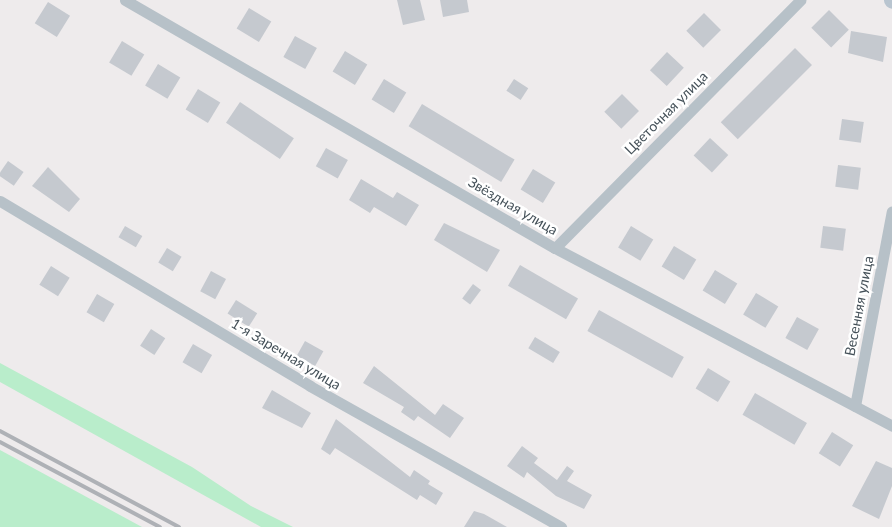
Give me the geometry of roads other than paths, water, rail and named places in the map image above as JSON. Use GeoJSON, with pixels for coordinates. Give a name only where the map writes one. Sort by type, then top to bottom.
{"type":"FeatureCollection","features":[{"type":"Feature","properties":{"kind":"street","name":"Звёздная улица"},"geometry":{"type":"LineString","coordinates":[[125,0],[555,248],[892,426]]}},
{"type":"Feature","properties":{"kind":"street","name":"Цветочная улица"},"geometry":{"type":"LineString","coordinates":[[555,248],[800,0]]}},
{"type":"Feature","properties":{"kind":"street","name":"1-я Заречная улица"},"geometry":{"type":"LineString","coordinates":[[0,201],[310,386],[561,527]]}},
{"type":"Feature","properties":{"kind":"street","name":"Весенняя улица"},"geometry":{"type":"LineString","coordinates":[[855,406],[892,211]]}},
{"type":"Feature","properties":{"kind":"railway"},"geometry":{"type":"LineString","coordinates":[[0,431],[179,527]]}},
{"type":"Feature","properties":{"kind":"railway"},"geometry":{"type":"LineString","coordinates":[[0,442],[160,527]]}}]}
